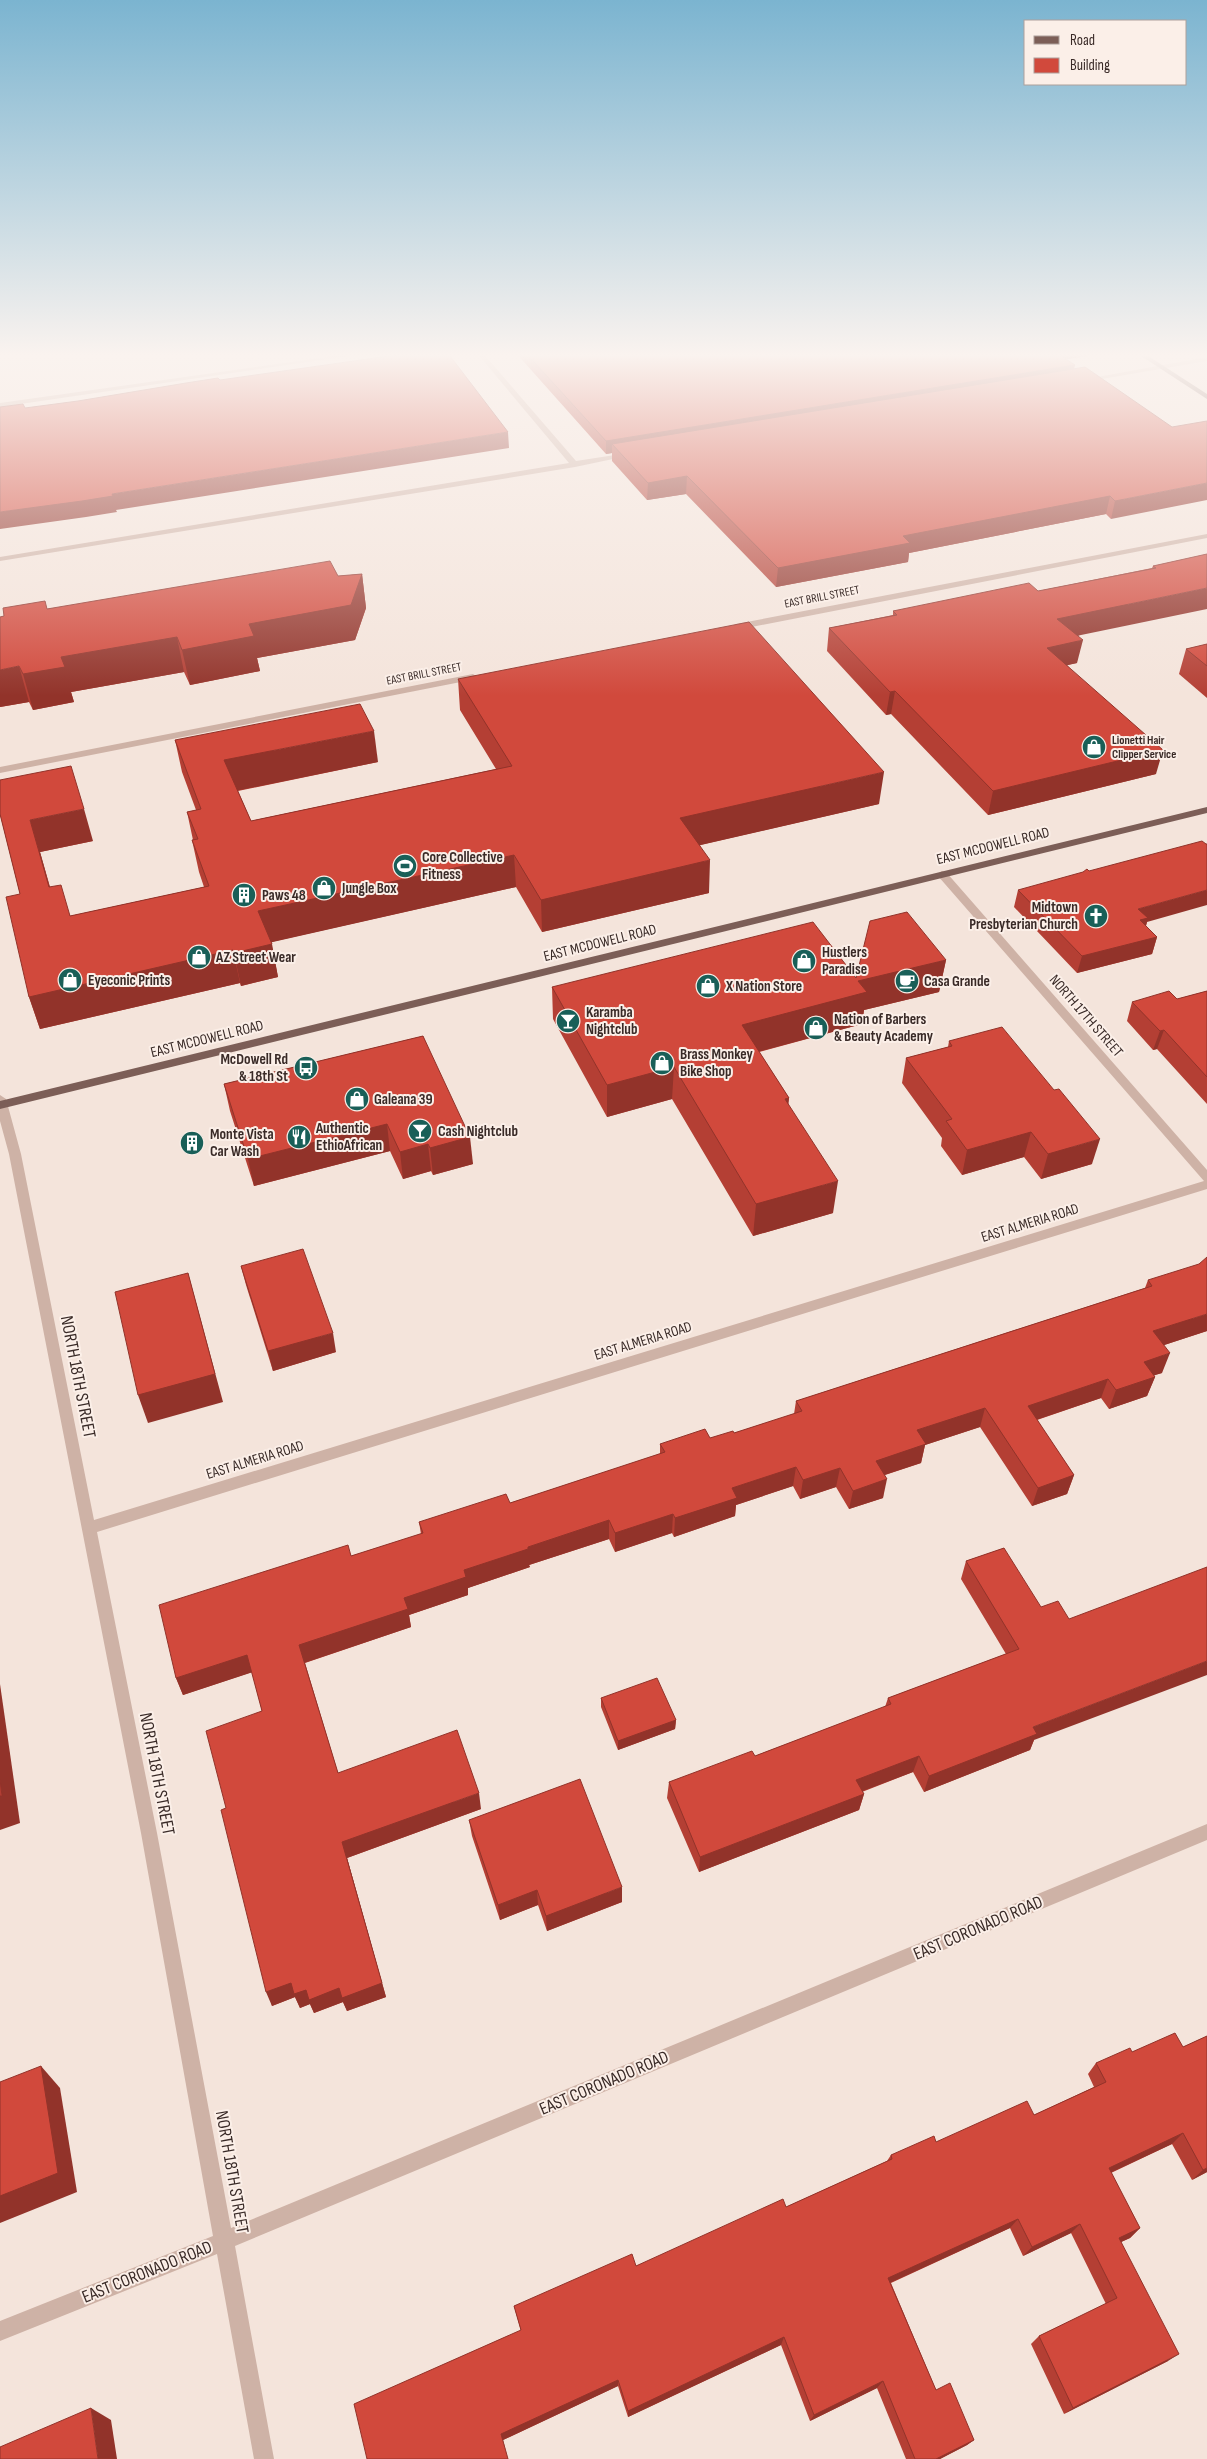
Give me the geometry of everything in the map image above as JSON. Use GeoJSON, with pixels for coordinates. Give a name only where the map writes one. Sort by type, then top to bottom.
{"type":"FeatureCollection","features":[{"type":"Feature","properties":{"kind":"main road","name":"EAST MCDOWELL ROAD"},"geometry":{"type":"LineString","coordinates":[[0,1103],[1207,810]]}},
{"type":"Feature","properties":{"kind":"street"},"geometry":{"type":"LineString","coordinates":[[0,559],[558,467]]}},
{"type":"Feature","properties":{"kind":"street","name":"EAST BRILL STREET"},"geometry":{"type":"LineString","coordinates":[[725,629],[1207,536]]}},
{"type":"Feature","properties":{"kind":"street","name":"EAST BRILL STREET"},"geometry":{"type":"LineString","coordinates":[[0,770],[482,676]]}},
{"type":"Feature","properties":{"kind":"street","name":"NORTH 17TH STREET"},"geometry":{"type":"LineString","coordinates":[[942,874],[1207,1178]]}},
{"type":"Feature","properties":{"kind":"street","name":"NORTH 18TH STREET"},"geometry":{"type":"LineString","coordinates":[[0,1103],[14,1154],[149,1833],[264,2459]]}},
{"type":"Feature","properties":{"kind":"street","name":"EAST ALMERIA ROAD"},"geometry":{"type":"LineString","coordinates":[[88,1528],[1207,1185]]}},
{"type":"Feature","properties":{"kind":"street","name":"EAST CORONADO ROAD"},"geometry":{"type":"LineString","coordinates":[[0,2332],[224,2241],[1207,1832]]}},
{"type":"Feature","properties":{"kind":"building"},"geometry":{"type":"Polygon","coordinates":[[[0,467],[286,467],[112,494],[113,496],[82,501],[0,512],[0,467]]]}},
{"type":"Feature","properties":{"kind":"building"},"geometry":{"type":"Polygon","coordinates":[[[633,467],[1207,467],[1207,483],[1115,501],[1110,496],[903,536],[910,543],[778,568],[687,476],[648,483],[633,467]]]}},
{"type":"Feature","properties":{"kind":"building"},"geometry":{"type":"Polygon","coordinates":[[[1207,554],[1207,588],[1057,619],[1083,640],[1047,648],[1163,750],[993,791],[895,691],[890,692],[829,628],[897,615],[893,611],[1029,583],[1038,591],[1156,568],[1153,566],[1207,554]]]}},
{"type":"Feature","properties":{"kind":"building"},"geometry":{"type":"Polygon","coordinates":[[[330,561],[338,576],[362,574],[351,605],[249,624],[254,636],[182,650],[177,637],[61,657],[65,667],[23,674],[19,666],[0,670],[0,617],[4,616],[3,608],[45,601],[47,609],[330,561]]]}},
{"type":"Feature","properties":{"kind":"building"},"geometry":{"type":"Polygon","coordinates":[[[749,622],[884,772],[680,818],[710,860],[541,900],[514,855],[258,911],[272,944],[234,953],[233,950],[29,997],[6,897],[20,894],[0,814],[0,780],[71,766],[84,809],[30,820],[49,887],[61,885],[70,916],[209,886],[192,840],[198,839],[187,812],[201,809],[175,740],[360,704],[374,731],[224,760],[251,821],[512,766],[458,679],[749,622]]]}},
{"type":"Feature","properties":{"kind":"building"},"geometry":{"type":"Polygon","coordinates":[[[1207,644],[1207,666],[1186,649],[1207,644]]]}},
{"type":"Feature","properties":{"kind":"building","name":"Midtown Presbyterian Church"},"geometry":{"type":"Polygon","coordinates":[[[1202,841],[1207,844],[1207,890],[1138,909],[1148,918],[1140,920],[1157,937],[1082,956],[1018,890],[1083,872],[1087,869],[1089,871],[1202,841]]]}},
{"type":"Feature","properties":{"kind":"building"},"geometry":{"type":"Polygon","coordinates":[[[907,912],[946,960],[858,981],[867,992],[742,1025],[789,1098],[785,1099],[838,1181],[756,1204],[674,1067],[607,1085],[552,987],[813,922],[856,978],[870,921],[907,912]]]}},
{"type":"Feature","properties":{"kind":"building"},"geometry":{"type":"Polygon","coordinates":[[[1169,991],[1177,999],[1207,991],[1207,1077],[1164,1030],[1160,1031],[1132,1002],[1169,991]]]}},
{"type":"Feature","properties":{"kind":"building"},"geometry":{"type":"Polygon","coordinates":[[[1002,1027],[1054,1090],[1059,1089],[1100,1139],[1048,1154],[1031,1132],[967,1150],[946,1121],[952,1119],[906,1058],[952,1046],[949,1041],[1002,1027]]]}},
{"type":"Feature","properties":{"kind":"building"},"geometry":{"type":"Polygon","coordinates":[[[423,1036],[470,1137],[430,1148],[428,1144],[400,1152],[387,1124],[248,1159],[224,1084],[423,1036]]]}},
{"type":"Feature","properties":{"kind":"building"},"geometry":{"type":"Polygon","coordinates":[[[303,1249],[333,1333],[268,1351],[241,1266],[303,1249]]]}},
{"type":"Feature","properties":{"kind":"building"},"geometry":{"type":"Polygon","coordinates":[[[1207,1257],[1207,1314],[1153,1331],[1170,1353],[1144,1362],[1155,1377],[1116,1390],[1108,1379],[1028,1406],[1074,1475],[1038,1488],[985,1408],[917,1430],[926,1444],[876,1461],[887,1479],[853,1491],[840,1468],[803,1480],[796,1467],[732,1488],[737,1498],[675,1518],[673,1514],[615,1533],[609,1520],[528,1547],[528,1549],[464,1570],[466,1577],[404,1598],[408,1609],[299,1645],[338,1773],[457,1730],[479,1793],[342,1842],[382,1983],[342,1998],[339,1988],[309,2000],[306,1990],[294,1994],[291,1983],[266,1992],[221,1810],[226,1808],[206,1731],[262,1711],[247,1655],[176,1678],[159,1605],[348,1545],[351,1556],[423,1533],[419,1522],[506,1494],[510,1503],[665,1452],[660,1444],[705,1429],[710,1438],[733,1431],[734,1433],[802,1411],[796,1401],[1152,1286],[1148,1280],[1199,1264],[1207,1257]]]}},
{"type":"Feature","properties":{"kind":"building"},"geometry":{"type":"Polygon","coordinates":[[[188,1273],[215,1374],[138,1395],[115,1292],[188,1273]]]}},
{"type":"Feature","properties":{"kind":"building"},"geometry":{"type":"Polygon","coordinates":[[[1004,1548],[1041,1607],[1058,1601],[1069,1619],[1207,1567],[1207,1661],[1033,1727],[1037,1734],[929,1776],[919,1756],[856,1780],[864,1794],[700,1857],[669,1782],[752,1751],[755,1756],[891,1704],[888,1698],[1019,1649],[966,1561],[1004,1548]]]}},
{"type":"Feature","properties":{"kind":"building"},"geometry":{"type":"Polygon","coordinates":[[[657,1678],[676,1720],[618,1741],[601,1698],[657,1678]]]}},
{"type":"Feature","properties":{"kind":"building"},"geometry":{"type":"Polygon","coordinates":[[[0,1779],[2,1796],[0,1796],[0,1779]]]}},
{"type":"Feature","properties":{"kind":"building"},"geometry":{"type":"Polygon","coordinates":[[[580,1779],[622,1887],[546,1916],[537,1890],[498,1905],[469,1820],[580,1779]]]}},
{"type":"Feature","properties":{"kind":"building"},"geometry":{"type":"Polygon","coordinates":[[[1175,2033],[1183,2047],[1207,2036],[1207,2168],[1203,2170],[1183,2133],[1109,2168],[1140,2228],[1119,2238],[1179,2354],[1073,2408],[1039,2336],[1117,2298],[1080,2224],[1032,2247],[1018,2219],[888,2278],[936,2390],[950,2383],[974,2440],[936,2459],[915,2459],[883,2381],[814,2415],[784,2337],[628,2411],[618,2380],[501,2434],[508,2459],[367,2459],[354,2404],[521,2330],[514,2306],[632,2254],[636,2266],[783,2199],[786,2207],[892,2159],[891,2155],[934,2136],[936,2142],[1027,2101],[1034,2115],[1106,2082],[1096,2063],[1130,2048],[1132,2052],[1175,2033]]]}},
{"type":"Feature","properties":{"kind":"building"},"geometry":{"type":"Polygon","coordinates":[[[41,2066],[58,2173],[0,2196],[0,2082],[41,2066]]]}},
{"type":"Feature","properties":{"kind":"building"},"geometry":{"type":"Polygon","coordinates":[[[91,2408],[98,2459],[0,2459],[0,2447],[91,2408]]]}},
{"type":"Feature","properties":{"kind":"place","name":"Lionetti Hair Clipper Service"},"geometry":{"type":"Point","coordinates":[1094,747]}},
{"type":"Feature","properties":{"kind":"place","name":"Core Collective Fitness"},"geometry":{"type":"Point","coordinates":[405,866]}},
{"type":"Feature","properties":{"kind":"place","name":"Jungle Box"},"geometry":{"type":"Point","coordinates":[324,888]}},
{"type":"Feature","properties":{"kind":"place","name":"Paws 48"},"geometry":{"type":"Point","coordinates":[244,895]}},
{"type":"Feature","properties":{"kind":"place","name":"Midtown Presbyterian Church"},"geometry":{"type":"Point","coordinates":[1096,916]}},
{"type":"Feature","properties":{"kind":"place","name":"AZ Street Wear"},"geometry":{"type":"Point","coordinates":[199,957]}},
{"type":"Feature","properties":{"kind":"place","name":"Hustlers Paradise"},"geometry":{"type":"Point","coordinates":[804,961]}},
{"type":"Feature","properties":{"kind":"place","name":"Eyeconic Prints"},"geometry":{"type":"Point","coordinates":[70,980]}},
{"type":"Feature","properties":{"kind":"place","name":"Casa Grande"},"geometry":{"type":"Point","coordinates":[907,981]}},
{"type":"Feature","properties":{"kind":"place","name":"X Nation Store"},"geometry":{"type":"Point","coordinates":[708,986]}},
{"type":"Feature","properties":{"kind":"place","name":"Karamba Nightclub"},"geometry":{"type":"Point","coordinates":[568,1021]}},
{"type":"Feature","properties":{"kind":"place","name":"Nation of Barbers & Beauty Academy"},"geometry":{"type":"Point","coordinates":[816,1028]}},
{"type":"Feature","properties":{"kind":"place","name":"Brass Monkey Bike Shop"},"geometry":{"type":"Point","coordinates":[662,1063]}},
{"type":"Feature","properties":{"kind":"place","name":"McDowell Rd & 18th St"},"geometry":{"type":"Point","coordinates":[306,1068]}},
{"type":"Feature","properties":{"kind":"place","name":"Galeana 39"},"geometry":{"type":"Point","coordinates":[357,1099]}},
{"type":"Feature","properties":{"kind":"place","name":"Cash Nightclub"},"geometry":{"type":"Point","coordinates":[420,1131]}},
{"type":"Feature","properties":{"kind":"place","name":"Authentic EthioAfrican"},"geometry":{"type":"Point","coordinates":[299,1137]}},
{"type":"Feature","properties":{"kind":"place","name":"Monte Vista Car Wash"},"geometry":{"type":"Point","coordinates":[192,1143]}}]}
